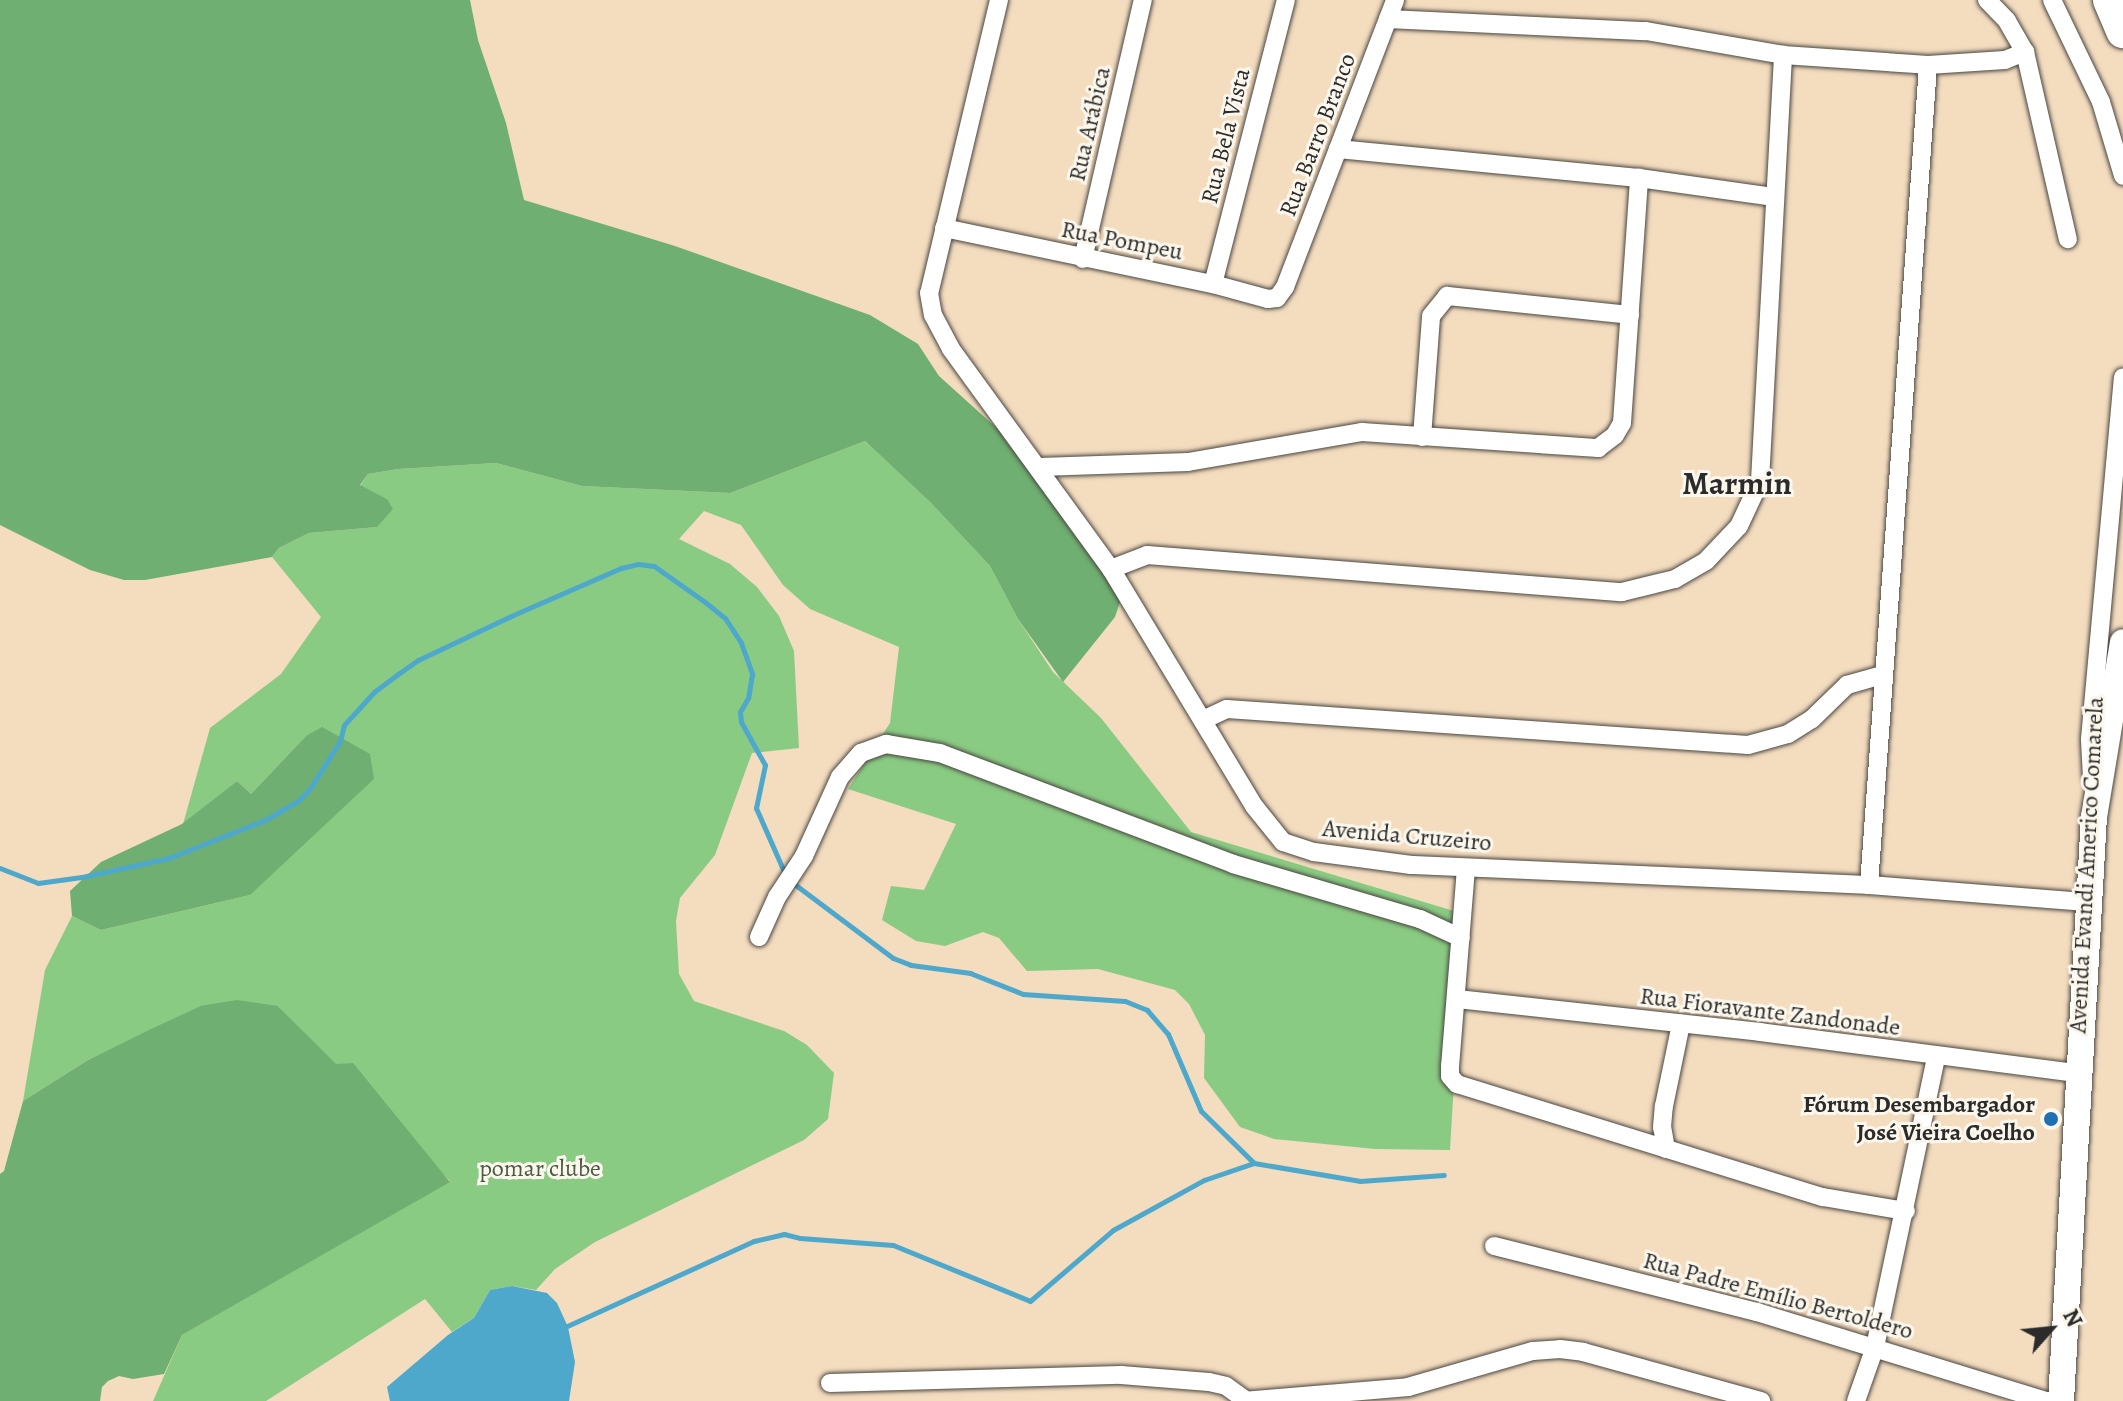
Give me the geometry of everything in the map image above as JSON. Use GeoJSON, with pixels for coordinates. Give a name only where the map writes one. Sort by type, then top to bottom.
{"type":"FeatureCollection","features":[{"type":"Feature","properties":{"kind":"highway"},"geometry":{"type":"LineString","coordinates":[[2110,0],[2123,31]]}},
{"type":"Feature","properties":{"kind":"street"},"geometry":{"type":"LineString","coordinates":[[944,228],[999,0]]}},
{"type":"Feature","properties":{"kind":"street","name":"Rua Arábica"},"geometry":{"type":"LineString","coordinates":[[1083,259],[1143,0]]}},
{"type":"Feature","properties":{"kind":"street","name":"Rua Bela Vista"},"geometry":{"type":"LineString","coordinates":[[1213,284],[1286,0]]}},
{"type":"Feature","properties":{"kind":"street","name":"Rua Barro Branco"},"geometry":{"type":"LineString","coordinates":[[1285,287],[1395,0]]}},
{"type":"Feature","properties":{"kind":"street"},"geometry":{"type":"LineString","coordinates":[[1987,0],[2007,21],[2025,52],[2068,239]]}},
{"type":"Feature","properties":{"kind":"street"},"geometry":{"type":"LineString","coordinates":[[2052,0],[2101,102],[2123,176]]}},
{"type":"Feature","properties":{"kind":"street"},"geometry":{"type":"LineString","coordinates":[[1388,19],[1677,34],[1783,55],[1928,65],[2005,60],[2025,52]]}},
{"type":"Feature","properties":{"kind":"street"},"geometry":{"type":"LineString","coordinates":[[1111,569],[1147,555],[1622,592],[1658,586],[1691,571],[1718,551],[1734,532],[1760,481],[1783,55]]}},
{"type":"Feature","properties":{"kind":"street"},"geometry":{"type":"LineString","coordinates":[[1869,885],[1928,65]]}},
{"type":"Feature","properties":{"kind":"street"},"geometry":{"type":"LineString","coordinates":[[1338,149],[1639,178],[1775,197]]}},
{"type":"Feature","properties":{"kind":"street"},"geometry":{"type":"LineString","coordinates":[[1040,467],[1188,462],[1362,432],[1592,450],[1605,445],[1622,423],[1639,178]]}},
{"type":"Feature","properties":{"kind":"street","name":"Rua Pompeu"},"geometry":{"type":"LineString","coordinates":[[944,228],[1213,284],[1268,299],[1277,298],[1285,287]]}},
{"type":"Feature","properties":{"kind":"street","name":"Avenida Cruzeiro"},"geometry":{"type":"LineString","coordinates":[[944,228],[929,293],[933,315],[951,349],[1040,467],[1111,569],[1271,831],[1283,842],[1328,854],[1411,865],[1869,885],[2087,902]]}},
{"type":"Feature","properties":{"kind":"street"},"geometry":{"type":"LineString","coordinates":[[1422,437],[1431,316],[1447,296],[1630,315]]}},
{"type":"Feature","properties":{"kind":"street","name":"Avenida Evandi Americo Comarela"},"geometry":{"type":"LineString","coordinates":[[2061,1401],[2077,1073],[2094,817],[2090,739],[2123,378]]}},
{"type":"Feature","properties":{"kind":"street"},"geometry":{"type":"LineString","coordinates":[[2094,817],[2123,642]]}},
{"type":"Feature","properties":{"kind":"street"},"geometry":{"type":"LineString","coordinates":[[1203,720],[1227,709],[1748,745],[1788,734],[1812,719],[1847,685],[1882,675]]}},
{"type":"Feature","properties":{"kind":"street"},"geometry":{"type":"LineString","coordinates":[[759,937],[783,888],[796,871],[840,777],[861,753],[886,744],[940,753],[1233,864],[1420,919],[1461,938]]}},
{"type":"Feature","properties":{"kind":"street"},"geometry":{"type":"LineString","coordinates":[[1466,868],[1450,1066],[1450,1076],[1457,1084],[1823,1197],[1906,1211]]}},
{"type":"Feature","properties":{"kind":"street","name":"Rua Fioravante Zandonade"},"geometry":{"type":"LineString","coordinates":[[1457,999],[2077,1073]]}},
{"type":"Feature","properties":{"kind":"street"},"geometry":{"type":"LineString","coordinates":[[1666,1149],[1662,1127],[1681,1024]]}},
{"type":"Feature","properties":{"kind":"street"},"geometry":{"type":"LineString","coordinates":[[1856,1401],[1875,1347],[1936,1057]]}},
{"type":"Feature","properties":{"kind":"street"},"geometry":{"type":"LineString","coordinates":[[1645,1142],[1662,1127]]}},
{"type":"Feature","properties":{"kind":"street","name":"Rua Padre Emílio Bertoldero"},"geometry":{"type":"LineString","coordinates":[[1494,1246],[1757,1312],[2047,1401]]}},
{"type":"Feature","properties":{"kind":"street"},"geometry":{"type":"LineString","coordinates":[[830,1383],[1121,1375],[1209,1382],[1239,1392],[1245,1401],[1408,1387],[1533,1351],[1560,1349],[1761,1401]]}},
{"type":"Feature","properties":{"kind":"green space"},"geometry":{"type":"Polygon","coordinates":[[[0,0],[470,0],[478,40],[506,123],[524,200],[675,246],[870,315],[918,344],[939,376],[1020,449],[1123,593],[1115,617],[1063,682],[1018,619],[990,566],[931,503],[865,441],[730,493],[582,486],[496,463],[398,469],[368,474],[360,485],[387,499],[393,509],[377,527],[309,533],[279,548],[272,557],[145,580],[124,580],[90,570],[0,525],[0,0]]]}},
{"type":"Feature","properties":{"kind":"green space","name":"pomar clube"},"geometry":{"type":"Polygon","coordinates":[[[865,441],[931,503],[990,566],[1018,619],[1053,672],[1101,718],[1191,832],[1464,914],[1450,1150],[1375,1149],[1274,1139],[1240,1127],[1204,1078],[1205,1035],[1189,1004],[1175,990],[1098,969],[1027,971],[999,938],[983,932],[945,946],[916,941],[882,920],[891,886],[924,890],[956,824],[848,789],[890,723],[899,647],[810,609],[783,585],[741,525],[704,511],[679,539],[730,564],[757,587],[779,616],[794,651],[799,748],[752,753],[715,855],[680,898],[676,921],[679,974],[694,1001],[784,1031],[807,1045],[834,1073],[828,1119],[804,1140],[595,1242],[555,1269],[536,1290],[512,1286],[490,1290],[474,1318],[452,1332],[425,1299],[266,1401],[153,1401],[182,1335],[450,1181],[278,1006],[200,1006],[88,1060],[23,1101],[45,970],[72,916],[101,930],[250,895],[306,736],[251,794],[237,781],[183,824],[210,728],[281,674],[321,617],[272,557],[279,548],[309,533],[377,527],[387,499],[360,486],[368,474],[398,469],[496,463],[582,486],[730,493],[865,441]]]}},
{"type":"Feature","properties":{"kind":"green space"},"geometry":{"type":"Polygon","coordinates":[[[322,727],[370,754],[374,779],[250,895],[101,930],[72,916],[70,891],[101,862],[182,824],[237,781],[251,794],[306,736],[322,727]]]}},
{"type":"Feature","properties":{"kind":"green space"},"geometry":{"type":"Polygon","coordinates":[[[237,1000],[278,1006],[336,1064],[353,1063],[450,1182],[182,1335],[164,1374],[133,1379],[119,1376],[102,1387],[100,1401],[0,1401],[0,1174],[4,1171],[23,1101],[88,1060],[149,1030],[200,1006],[237,1000]]]}},
{"type":"Feature","properties":{"kind":"water"},"geometry":{"type":"Polygon","coordinates":[[[512,1286],[547,1293],[557,1303],[568,1327],[575,1362],[569,1401],[390,1401],[387,1387],[448,1335],[474,1318],[490,1290],[512,1286]]]}},
{"type":"Feature","properties":{"kind":"waterway"},"geometry":{"type":"LineString","coordinates":[[0,868],[38,883],[82,877],[169,858],[265,820],[299,800],[311,787],[340,741],[344,725],[374,692],[418,660],[511,616],[621,568],[638,564],[654,566],[705,602],[725,618],[741,643],[752,674],[748,698],[740,712],[741,722],[765,765],[756,808],[786,876]]}},
{"type":"Feature","properties":{"kind":"waterway"},"geometry":{"type":"LineString","coordinates":[[793,883],[893,958],[911,965],[970,973],[1023,994],[1125,1001],[1147,1010],[1168,1034],[1201,1111],[1254,1163]]}},
{"type":"Feature","properties":{"kind":"waterway"},"geometry":{"type":"LineString","coordinates":[[565,1327],[754,1241],[784,1234],[893,1245],[1030,1301],[1113,1230],[1204,1180],[1254,1163],[1360,1181],[1444,1175]]}},
{"type":"Feature","properties":{"kind":"place","name":"Fórum Desembargador José Vieira Coelho"},"geometry":{"type":"Point","coordinates":[2051,1119]}},
{"type":"Feature","properties":{"kind":"district","name":"Marmin"},"geometry":{"type":"Point","coordinates":[1737,483]}}]}
